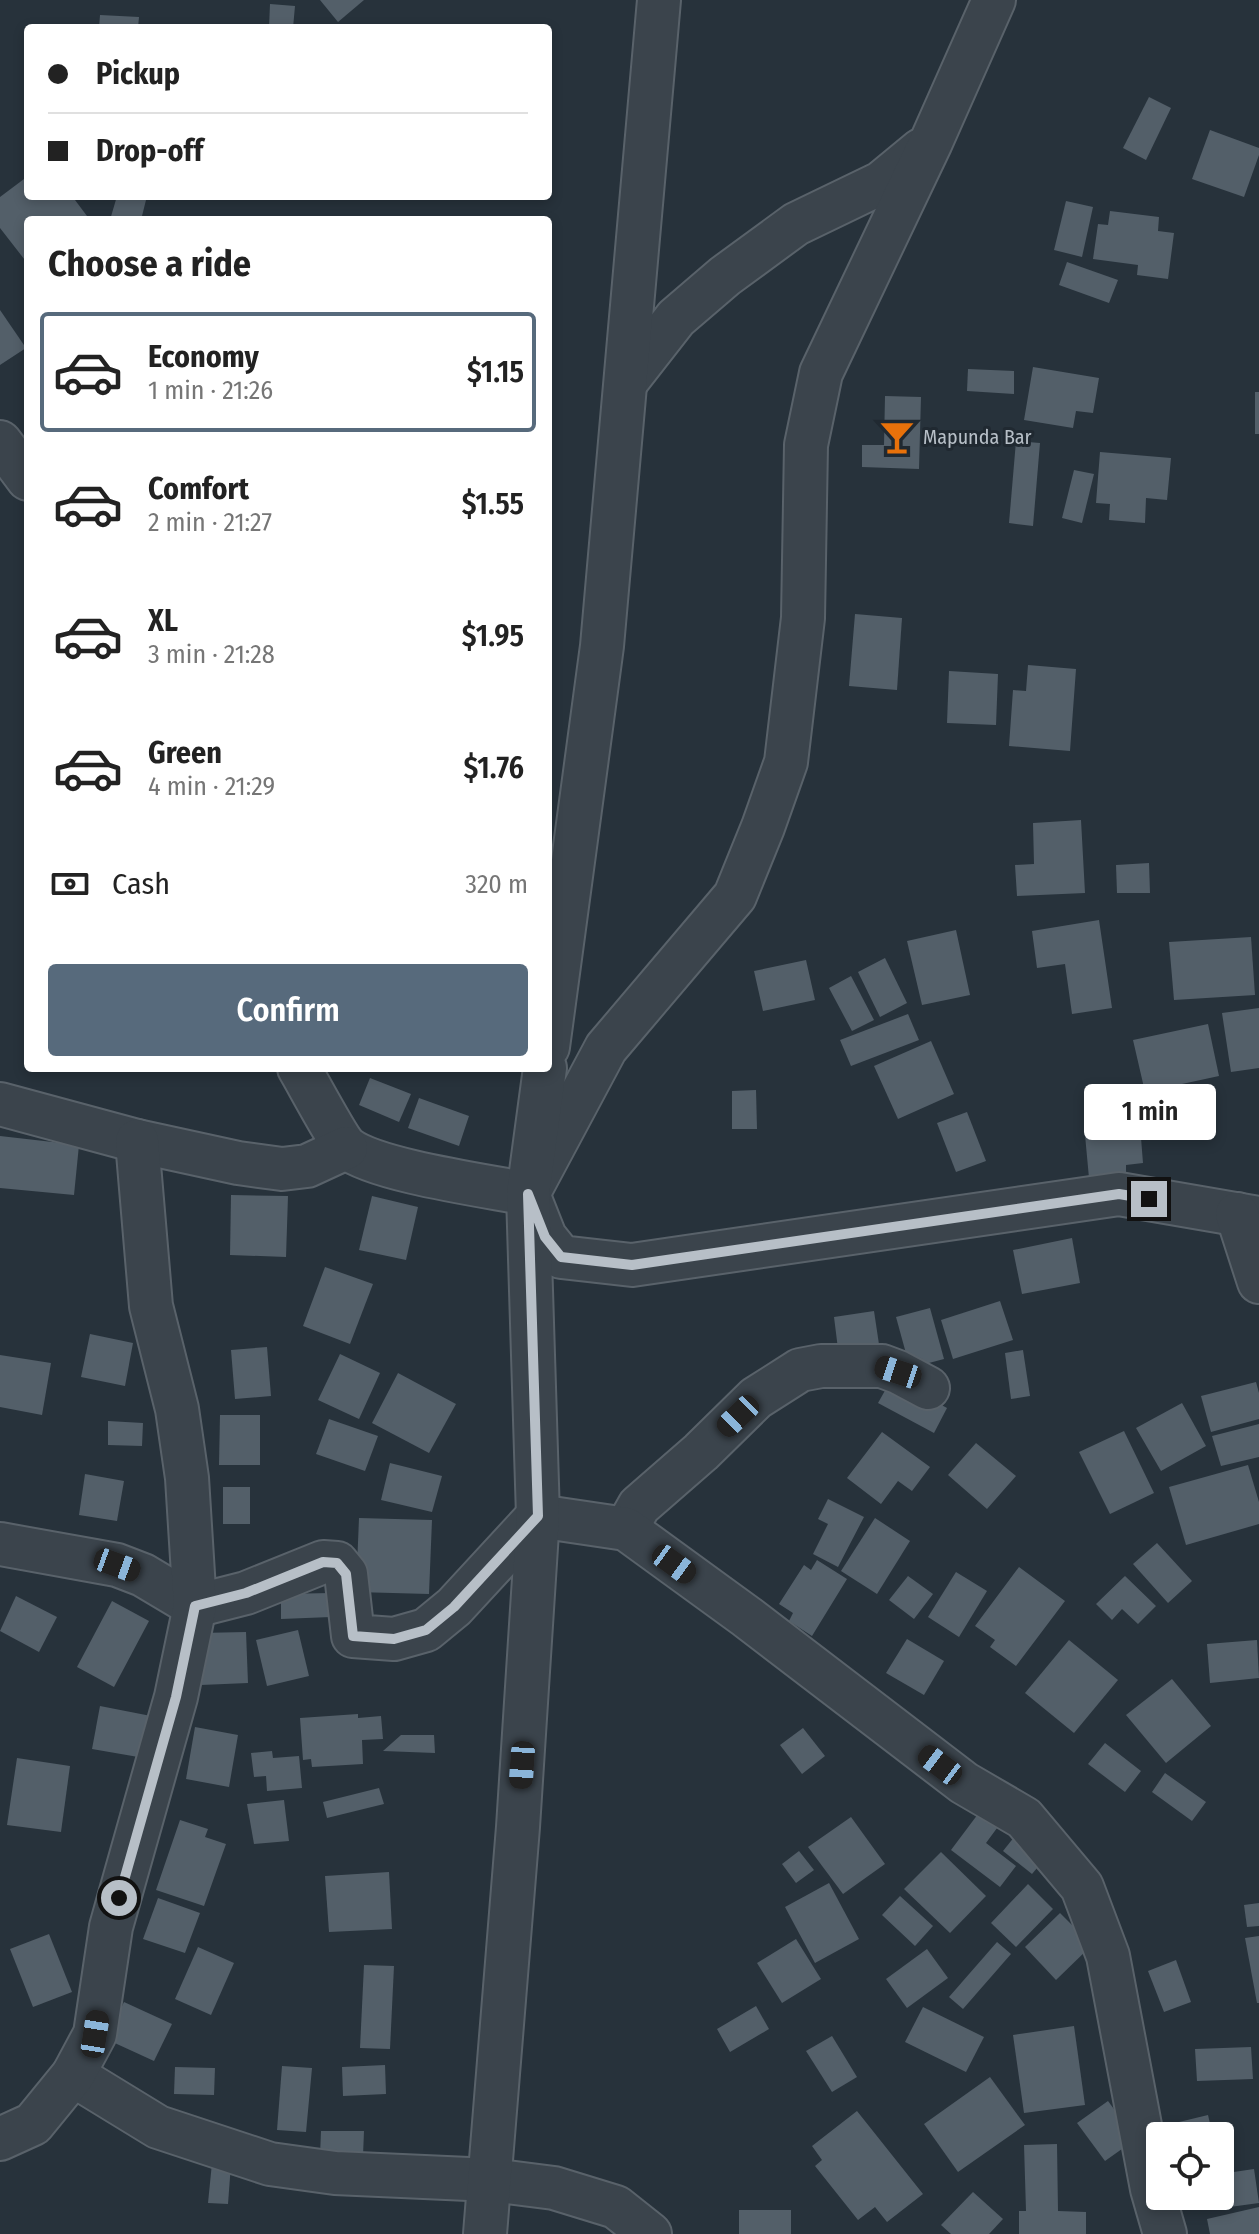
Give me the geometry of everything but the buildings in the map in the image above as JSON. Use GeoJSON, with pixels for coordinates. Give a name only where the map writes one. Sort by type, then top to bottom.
{"type":"FeatureCollection","features":[{"type":"Feature","properties":{"kind":"street"},"geometry":{"type":"LineString","coordinates":[[552,1017],[602,646],[659,0]]}},
{"type":"Feature","properties":{"kind":"street"},"geometry":{"type":"LineString","coordinates":[[994,0],[931,142],[821,373],[806,445],[803,618],[786,762],[763,827],[735,896],[606,1048],[528,1194],[545,1237],[561,1257],[632,1265],[1119,1194],[1248,1216],[1259,1282]]}},
{"type":"Feature","properties":{"kind":"street"},"geometry":{"type":"LineString","coordinates":[[626,382],[676,318],[725,276],[796,224],[881,183],[931,142]]}},
{"type":"Feature","properties":{"kind":"street"},"geometry":{"type":"LineString","coordinates":[[0,442],[24,474]]}},
{"type":"Feature","properties":{"kind":"street"},"geometry":{"type":"LineString","coordinates":[[301,1072],[346,1148],[378,1162],[412,1171],[528,1194]]}},
{"type":"Feature","properties":{"kind":"street"},"geometry":{"type":"LineString","coordinates":[[485,2234],[518,1827],[538,1516],[528,1194],[544,1072]]}},
{"type":"Feature","properties":{"kind":"street"},"geometry":{"type":"LineString","coordinates":[[0,1104],[137,1141],[238,1163],[282,1169],[307,1166],[346,1148]]}},
{"type":"Feature","properties":{"kind":"street"},"geometry":{"type":"LineString","coordinates":[[0,2139],[33,2124],[73,2075],[95,2034],[111,1927],[176,1697],[195,1606],[187,1478],[177,1409],[151,1306],[137,1141]]}},
{"type":"Feature","properties":{"kind":"street"},"geometry":{"type":"LineString","coordinates":[[626,1529],[639,1506],[756,1398],[800,1370],[821,1366],[882,1366],[928,1388]]}},
{"type":"Feature","properties":{"kind":"street"},"geometry":{"type":"LineString","coordinates":[[0,1544],[117,1565],[171,1589],[195,1606],[246,1593],[323,1562],[337,1563],[346,1574],[353,1636],[394,1639],[426,1630],[454,1607],[538,1516]]}},
{"type":"Feature","properties":{"kind":"street"},"geometry":{"type":"LineString","coordinates":[[538,1516],[626,1529],[964,1783],[1024,1818],[1082,1887],[1108,1956],[1152,2189],[1165,2234]]}},
{"type":"Feature","properties":{"kind":"street"},"geometry":{"type":"LineString","coordinates":[[73,2075],[158,2127],[270,2164],[335,2173],[491,2180],[554,2188],[616,2207],[650,2234]]}},
{"type":"Feature","properties":{"kind":"place","name":"Mapunda Bar"},"geometry":{"type":"Point","coordinates":[897,437]}},
{"type":"Feature","properties":{"kind":"route"},"geometry":{"type":"LineString","coordinates":[[119,1898],[176,1697],[195,1606],[246,1593],[323,1562],[337,1563],[346,1574],[353,1636],[394,1639],[426,1630],[454,1607],[538,1516],[528,1194],[545,1237],[561,1257],[632,1265],[1119,1194],[1149,1199]]}}]}
